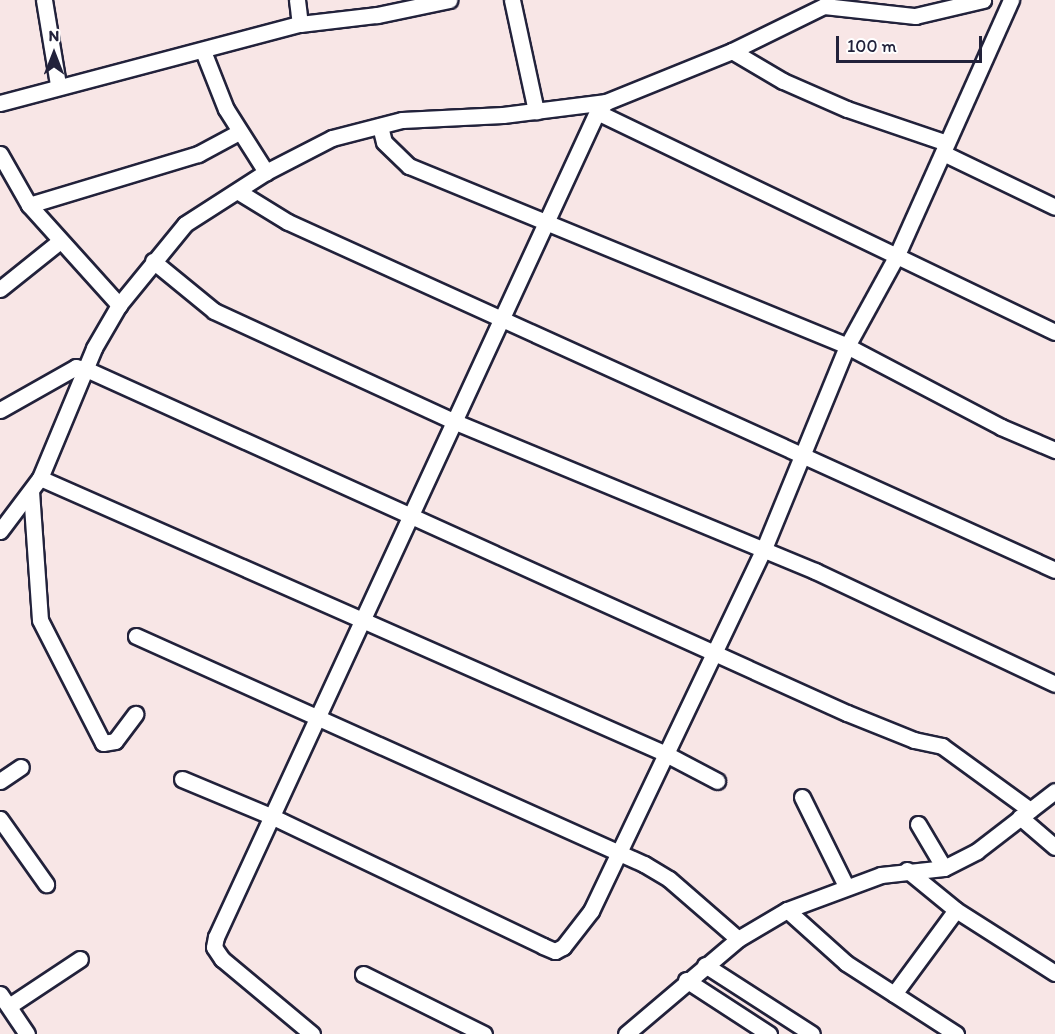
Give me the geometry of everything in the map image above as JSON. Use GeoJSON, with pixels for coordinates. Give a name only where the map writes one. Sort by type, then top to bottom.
{"type":"FeatureCollection","features":[{"type":"Feature","properties":{"kind":"street"},"geometry":{"type":"LineString","coordinates":[[44,0],[58,85]]}},
{"type":"Feature","properties":{"kind":"street"},"geometry":{"type":"LineString","coordinates":[[297,0],[300,24]]}},
{"type":"Feature","properties":{"kind":"street"},"geometry":{"type":"LineString","coordinates":[[0,103],[58,85],[203,51],[300,24],[376,15],[449,0]]}},
{"type":"Feature","properties":{"kind":"street"},"geometry":{"type":"LineString","coordinates":[[512,0],[536,111]]}},
{"type":"Feature","properties":{"kind":"street"},"geometry":{"type":"LineString","coordinates":[[807,0],[824,6],[915,16],[964,8],[983,0]]}},
{"type":"Feature","properties":{"kind":"street"},"geometry":{"type":"LineString","coordinates":[[182,779],[273,817],[555,951],[573,938],[591,911],[616,852],[763,551],[801,454],[848,346],[896,257],[1011,0]]}},
{"type":"Feature","properties":{"kind":"street"},"geometry":{"type":"LineString","coordinates":[[0,531],[35,485],[88,370],[94,348],[119,304],[185,224],[239,192],[266,172],[332,138],[402,120],[602,107],[732,51],[824,6]]}},
{"type":"Feature","properties":{"kind":"street"},"geometry":{"type":"LineString","coordinates":[[203,51],[239,132],[266,172]]}},
{"type":"Feature","properties":{"kind":"street"},"geometry":{"type":"LineString","coordinates":[[732,51],[783,81],[944,148],[1055,207]]}},
{"type":"Feature","properties":{"kind":"street"},"geometry":{"type":"LineString","coordinates":[[312,1034],[222,958],[214,947],[233,897],[273,817],[316,718],[453,421],[602,107]]}},
{"type":"Feature","properties":{"kind":"street"},"geometry":{"type":"LineString","coordinates":[[602,107],[896,257],[1055,332]]}},
{"type":"Feature","properties":{"kind":"street"},"geometry":{"type":"LineString","coordinates":[[380,126],[384,142],[409,166],[549,221],[848,346],[1001,427],[1055,450]]}},
{"type":"Feature","properties":{"kind":"street"},"geometry":{"type":"LineString","coordinates":[[29,205],[198,154],[239,132]]}},
{"type":"Feature","properties":{"kind":"street"},"geometry":{"type":"LineString","coordinates":[[0,154],[29,205],[119,304]]}},
{"type":"Feature","properties":{"kind":"street"},"geometry":{"type":"LineString","coordinates":[[239,192],[288,222],[1055,570]]}},
{"type":"Feature","properties":{"kind":"street"},"geometry":{"type":"LineString","coordinates":[[0,290],[60,241]]}},
{"type":"Feature","properties":{"kind":"street"},"geometry":{"type":"LineString","coordinates":[[153,261],[205,307],[453,421],[815,571],[1055,684]]}},
{"type":"Feature","properties":{"kind":"street"},"geometry":{"type":"LineString","coordinates":[[0,410],[76,367],[88,370],[847,713],[914,740],[942,746],[1025,813],[1055,847]]}},
{"type":"Feature","properties":{"kind":"street"},"geometry":{"type":"LineString","coordinates":[[35,485],[362,621],[664,753],[717,781]]}},
{"type":"Feature","properties":{"kind":"street"},"geometry":{"type":"LineString","coordinates":[[35,485],[38,613],[43,626],[103,743],[115,741],[135,714]]}},
{"type":"Feature","properties":{"kind":"street"},"geometry":{"type":"LineString","coordinates":[[136,636],[616,852],[669,879],[738,939]]}},
{"type":"Feature","properties":{"kind":"street"},"geometry":{"type":"LineString","coordinates":[[0,781],[21,767]]}},
{"type":"Feature","properties":{"kind":"street"},"geometry":{"type":"LineString","coordinates":[[626,1034],[686,980],[738,939],[787,910],[846,886],[907,870],[944,868],[977,851],[1055,791]]}},
{"type":"Feature","properties":{"kind":"street"},"geometry":{"type":"LineString","coordinates":[[802,797],[846,886]]}},
{"type":"Feature","properties":{"kind":"street"},"geometry":{"type":"LineString","coordinates":[[0,819],[46,884]]}},
{"type":"Feature","properties":{"kind":"street"},"geometry":{"type":"LineString","coordinates":[[918,824],[944,868]]}},
{"type":"Feature","properties":{"kind":"street"},"geometry":{"type":"LineString","coordinates":[[907,870],[956,910],[1055,973]]}},
{"type":"Feature","properties":{"kind":"street"},"geometry":{"type":"LineString","coordinates":[[787,910],[846,963],[956,1034]]}},
{"type":"Feature","properties":{"kind":"street"},"geometry":{"type":"LineString","coordinates":[[894,994],[956,910]]}},
{"type":"Feature","properties":{"kind":"street"},"geometry":{"type":"LineString","coordinates":[[27,1034],[4,1000],[80,959]]}},
{"type":"Feature","properties":{"kind":"street"},"geometry":{"type":"LineString","coordinates":[[705,965],[812,1034]]}},
{"type":"Feature","properties":{"kind":"street"},"geometry":{"type":"LineString","coordinates":[[363,974],[484,1034]]}},
{"type":"Feature","properties":{"kind":"street"},"geometry":{"type":"LineString","coordinates":[[686,980],[769,1034]]}}]}
